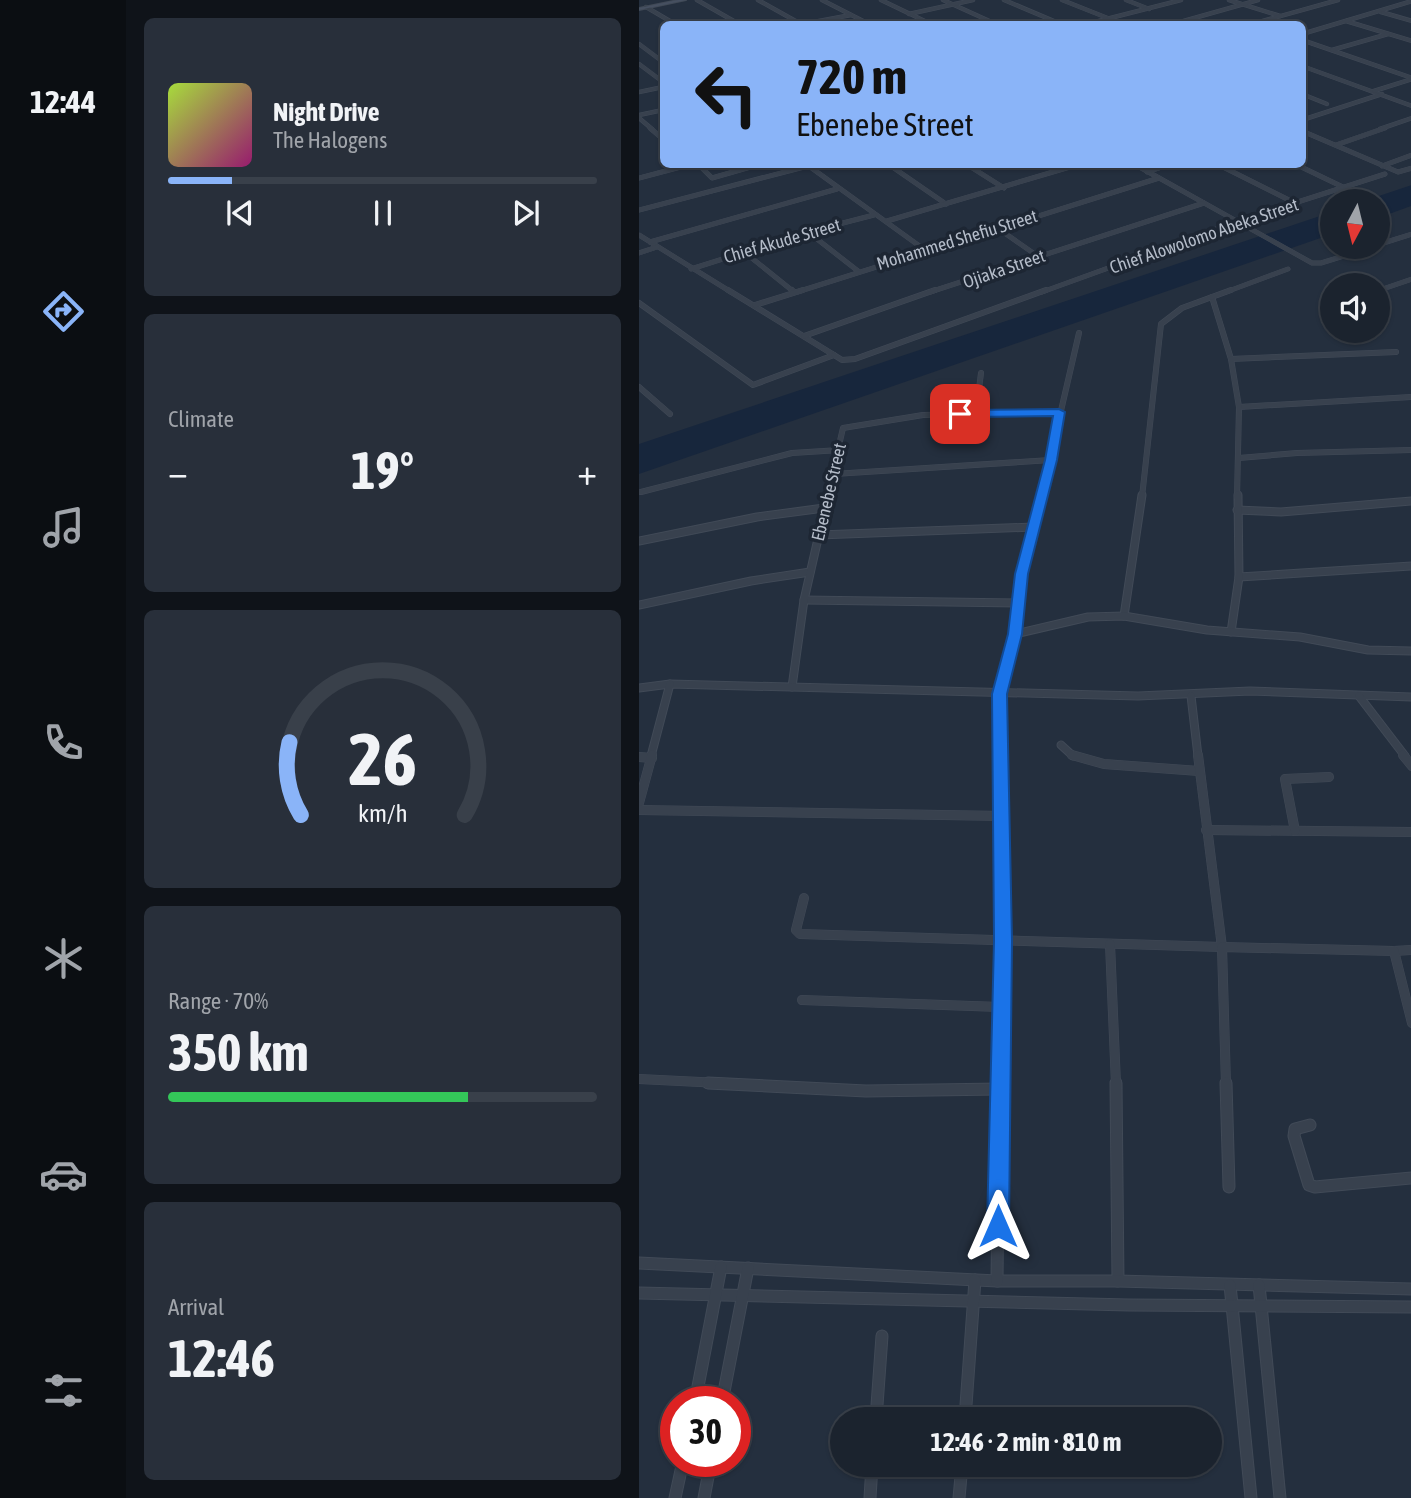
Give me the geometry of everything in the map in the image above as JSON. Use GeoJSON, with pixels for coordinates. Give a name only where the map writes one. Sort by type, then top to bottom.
{"type":"FeatureCollection","features":[{"type":"Feature","properties":{"kind":"main road"},"geometry":{"type":"LineString","coordinates":[[639,8],[673,0]]}},
{"type":"Feature","properties":{"kind":"main road"},"geometry":{"type":"LineString","coordinates":[[639,8],[684,0]]}},
{"type":"Feature","properties":{"kind":"street"},"geometry":{"type":"LineString","coordinates":[[697,0],[734,21]]}},
{"type":"Feature","properties":{"kind":"street"},"geometry":{"type":"LineString","coordinates":[[758,0],[796,21]]}},
{"type":"Feature","properties":{"kind":"street"},"geometry":{"type":"LineString","coordinates":[[822,0],[863,21]]}},
{"type":"Feature","properties":{"kind":"street"},"geometry":{"type":"LineString","coordinates":[[881,0],[924,21]]}},
{"type":"Feature","properties":{"kind":"street"},"geometry":{"type":"LineString","coordinates":[[943,0],[990,21]]}},
{"type":"Feature","properties":{"kind":"street"},"geometry":{"type":"LineString","coordinates":[[909,14],[973,0]]}},
{"type":"Feature","properties":{"kind":"street"},"geometry":{"type":"LineString","coordinates":[[1004,0],[1054,21]]}},
{"type":"Feature","properties":{"kind":"street"},"geometry":{"type":"LineString","coordinates":[[1063,0],[1110,19]]}},
{"type":"Feature","properties":{"kind":"street"},"geometry":{"type":"LineString","coordinates":[[1126,0],[1149,9]]}},
{"type":"Feature","properties":{"kind":"street"},"geometry":{"type":"LineString","coordinates":[[1101,21],[1180,0]]}},
{"type":"Feature","properties":{"kind":"street"},"geometry":{"type":"LineString","coordinates":[[1229,0],[1280,16]]}},
{"type":"Feature","properties":{"kind":"street"},"geometry":{"type":"LineString","coordinates":[[1183,21],[1258,0]]}},
{"type":"Feature","properties":{"kind":"street"},"geometry":{"type":"LineString","coordinates":[[1262,21],[1338,0]]}},
{"type":"Feature","properties":{"kind":"street"},"geometry":{"type":"LineString","coordinates":[[1306,33],[1411,1]]}},
{"type":"Feature","properties":{"kind":"street"},"geometry":{"type":"LineString","coordinates":[[646,7],[670,21]]}},
{"type":"Feature","properties":{"kind":"street"},"geometry":{"type":"LineString","coordinates":[[1379,11],[1411,21]]}},
{"type":"Feature","properties":{"kind":"street"},"geometry":{"type":"LineString","coordinates":[[818,21],[851,15]]}},
{"type":"Feature","properties":{"kind":"street"},"geometry":{"type":"LineString","coordinates":[[1346,21],[1411,41]]}},
{"type":"Feature","properties":{"kind":"street"},"geometry":{"type":"LineString","coordinates":[[1332,50],[1388,34]]}},
{"type":"Feature","properties":{"kind":"street"},"geometry":{"type":"LineString","coordinates":[[1306,41],[1411,80]]}},
{"type":"Feature","properties":{"kind":"street"},"geometry":{"type":"LineString","coordinates":[[639,44],[660,60]]}},
{"type":"Feature","properties":{"kind":"street"},"geometry":{"type":"LineString","coordinates":[[655,56],[660,55]]}},
{"type":"Feature","properties":{"kind":"street"},"geometry":{"type":"LineString","coordinates":[[639,64],[660,82]]}},
{"type":"Feature","properties":{"kind":"street"},"geometry":{"type":"LineString","coordinates":[[1306,67],[1411,106]]}},
{"type":"Feature","properties":{"kind":"street"},"geometry":{"type":"LineString","coordinates":[[1374,91],[1411,80]]}},
{"type":"Feature","properties":{"kind":"street"},"geometry":{"type":"LineString","coordinates":[[639,92],[660,86]]}},
{"type":"Feature","properties":{"kind":"street"},"geometry":{"type":"LineString","coordinates":[[1306,119],[1382,94]]}},
{"type":"Feature","properties":{"kind":"street"},"geometry":{"type":"LineString","coordinates":[[1306,96],[1327,104]]}},
{"type":"Feature","properties":{"kind":"street"},"geometry":{"type":"LineString","coordinates":[[639,117],[660,111]]}},
{"type":"Feature","properties":{"kind":"street"},"geometry":{"type":"LineString","coordinates":[[639,117],[660,134]]}},
{"type":"Feature","properties":{"kind":"street"},"geometry":{"type":"LineString","coordinates":[[1336,145],[1411,118]]}},
{"type":"Feature","properties":{"kind":"street"},"geometry":{"type":"LineString","coordinates":[[1306,133],[1398,172],[1411,168]]}},
{"type":"Feature","properties":{"kind":"street"},"geometry":{"type":"LineString","coordinates":[[1382,166],[1411,155]]}},
{"type":"Feature","properties":{"kind":"street"},"geometry":{"type":"LineString","coordinates":[[639,178],[677,168]]}},
{"type":"Feature","properties":{"kind":"street"},"geometry":{"type":"LineString","coordinates":[[702,168],[724,188]]}},
{"type":"Feature","properties":{"kind":"street"},"geometry":{"type":"LineString","coordinates":[[712,178],[747,168]]}},
{"type":"Feature","properties":{"kind":"street"},"geometry":{"type":"LineString","coordinates":[[639,210],[796,168]]}},
{"type":"Feature","properties":{"kind":"street"},"geometry":{"type":"LineString","coordinates":[[811,168],[925,250]]}},
{"type":"Feature","properties":{"kind":"street"},"geometry":{"type":"LineString","coordinates":[[894,168],[946,204]]}},
{"type":"Feature","properties":{"kind":"street"},"geometry":{"type":"LineString","coordinates":[[972,168],[1004,188]]}},
{"type":"Feature","properties":{"kind":"street"},"geometry":{"type":"LineString","coordinates":[[887,221],[1067,168]]}},
{"type":"Feature","properties":{"kind":"street"},"geometry":{"type":"LineString","coordinates":[[1140,168],[1296,256],[1312,263],[1334,259]]}},
{"type":"Feature","properties":{"kind":"street"},"geometry":{"type":"LineString","coordinates":[[1147,172],[1159,168]]}},
{"type":"Feature","properties":{"kind":"street"},"geometry":{"type":"LineString","coordinates":[[1225,168],[1297,204]]}},
{"type":"Feature","properties":{"kind":"street"},"geometry":{"type":"LineString","coordinates":[[1303,168],[1345,188]]}},
{"type":"Feature","properties":{"kind":"street","name":"Chief Alowolomo Abeka Street"},"geometry":{"type":"LineString","coordinates":[[834,355],[842,360],[851,360],[1238,221],[1385,174]]}},
{"type":"Feature","properties":{"kind":"street","name":"Mohammed Shefiu Street"},"geometry":{"type":"LineString","coordinates":[[755,305],[996,227],[1159,178]]}},
{"type":"Feature","properties":{"kind":"street"},"geometry":{"type":"LineString","coordinates":[[650,242],[837,189]]}},
{"type":"Feature","properties":{"kind":"street","name":"Ojiaka Street"},"geometry":{"type":"LineString","coordinates":[[804,336],[1204,203]]}},
{"type":"Feature","properties":{"kind":"street","name":"Chief Akude Street"},"geometry":{"type":"LineString","coordinates":[[691,269],[743,251],[874,215]]}},
{"type":"Feature","properties":{"kind":"street"},"geometry":{"type":"LineString","coordinates":[[996,227],[1039,257]]}},
{"type":"Feature","properties":{"kind":"street"},"geometry":{"type":"LineString","coordinates":[[808,232],[858,271]]}},
{"type":"Feature","properties":{"kind":"street"},"geometry":{"type":"LineString","coordinates":[[1390,241],[1411,234]]}},
{"type":"Feature","properties":{"kind":"street"},"geometry":{"type":"LineString","coordinates":[[639,235],[834,355]]}},
{"type":"Feature","properties":{"kind":"street"},"geometry":{"type":"LineString","coordinates":[[639,253],[657,247]]}},
{"type":"Feature","properties":{"kind":"street"},"geometry":{"type":"LineString","coordinates":[[743,251],[794,292]]}},
{"type":"Feature","properties":{"kind":"street"},"geometry":{"type":"LineString","coordinates":[[1124,616],[1150,442],[1161,324],[1182,308],[1288,269]]}},
{"type":"Feature","properties":{"kind":"street"},"geometry":{"type":"LineString","coordinates":[[1390,286],[1411,279]]}},
{"type":"Feature","properties":{"kind":"street"},"geometry":{"type":"LineString","coordinates":[[1212,297],[1231,359],[1239,407],[1236,510],[1239,577],[1231,632]]}},
{"type":"Feature","properties":{"kind":"street"},"geometry":{"type":"LineString","coordinates":[[639,303],[753,385],[834,355]]}},
{"type":"Feature","properties":{"kind":"street"},"geometry":{"type":"LineString","coordinates":[[997,1282],[1003,941],[999,694],[1015,634],[1022,574],[1079,333]]}},
{"type":"Feature","properties":{"kind":"street"},"geometry":{"type":"LineString","coordinates":[[1231,359],[1396,352]]}},
{"type":"Feature","properties":{"kind":"street"},"geometry":{"type":"LineString","coordinates":[[976,412],[981,373]]}},
{"type":"Feature","properties":{"kind":"street"},"geometry":{"type":"LineString","coordinates":[[639,387],[670,414]]}},
{"type":"Feature","properties":{"kind":"street"},"geometry":{"type":"LineString","coordinates":[[1239,407],[1411,397]]}},
{"type":"Feature","properties":{"kind":"street","name":"Ebenebe Street"},"geometry":{"type":"LineString","coordinates":[[792,687],[803,600],[843,428],[907,417],[976,412],[1059,412]]}},
{"type":"Feature","properties":{"kind":"street"},"geometry":{"type":"LineString","coordinates":[[641,492],[792,453],[840,450]]}},
{"type":"Feature","properties":{"kind":"street"},"geometry":{"type":"LineString","coordinates":[[1239,458],[1297,453],[1411,450]]}},
{"type":"Feature","properties":{"kind":"street"},"geometry":{"type":"LineString","coordinates":[[834,474],[1051,460]]}},
{"type":"Feature","properties":{"kind":"street"},"geometry":{"type":"LineString","coordinates":[[1236,510],[1281,512],[1411,501]]}},
{"type":"Feature","properties":{"kind":"street"},"geometry":{"type":"LineString","coordinates":[[639,541],[757,517],[824,508]]}},
{"type":"Feature","properties":{"kind":"street"},"geometry":{"type":"LineString","coordinates":[[819,535],[1033,527]]}},
{"type":"Feature","properties":{"kind":"street"},"geometry":{"type":"LineString","coordinates":[[1239,577],[1411,566]]}},
{"type":"Feature","properties":{"kind":"street"},"geometry":{"type":"LineString","coordinates":[[639,605],[751,581],[810,572]]}},
{"type":"Feature","properties":{"kind":"street"},"geometry":{"type":"LineString","coordinates":[[803,600],[1019,603]]}},
{"type":"Feature","properties":{"kind":"street"},"geometry":{"type":"LineString","coordinates":[[1015,634],[1088,617],[1124,616],[1231,632],[1300,637],[1368,650],[1411,651]]}},
{"type":"Feature","properties":{"kind":"street"},"geometry":{"type":"LineString","coordinates":[[639,803],[670,684]]}},
{"type":"Feature","properties":{"kind":"street"},"geometry":{"type":"LineString","coordinates":[[639,688],[670,684],[999,694],[1191,696],[1250,691],[1411,697]]}},
{"type":"Feature","properties":{"kind":"street"},"geometry":{"type":"LineString","coordinates":[[1191,696],[1222,947],[1229,1187]]}},
{"type":"Feature","properties":{"kind":"street"},"geometry":{"type":"LineString","coordinates":[[1359,696],[1411,766]]}},
{"type":"Feature","properties":{"kind":"street"},"geometry":{"type":"LineString","coordinates":[[1061,745],[1074,757],[1104,764],[1199,771]]}},
{"type":"Feature","properties":{"kind":"street"},"geometry":{"type":"LineString","coordinates":[[639,757],[652,758]]}},
{"type":"Feature","properties":{"kind":"street"},"geometry":{"type":"LineString","coordinates":[[1295,831],[1285,779],[1329,777]]}},
{"type":"Feature","properties":{"kind":"street"},"geometry":{"type":"LineString","coordinates":[[639,810],[1003,816]]}},
{"type":"Feature","properties":{"kind":"street"},"geometry":{"type":"LineString","coordinates":[[1206,830],[1411,832]]}},
{"type":"Feature","properties":{"kind":"street"},"geometry":{"type":"LineString","coordinates":[[804,898],[795,930],[800,934],[1411,950]]}},
{"type":"Feature","properties":{"kind":"street"},"geometry":{"type":"LineString","coordinates":[[1110,944],[1116,1074],[1118,1281]]}},
{"type":"Feature","properties":{"kind":"street"},"geometry":{"type":"LineString","coordinates":[[1394,951],[1411,1023]]}},
{"type":"Feature","properties":{"kind":"street"},"geometry":{"type":"LineString","coordinates":[[802,1000],[1000,1007]]}},
{"type":"Feature","properties":{"kind":"street"},"geometry":{"type":"LineString","coordinates":[[639,1079],[866,1091],[999,1089]]}},
{"type":"Feature","properties":{"kind":"street"},"geometry":{"type":"LineString","coordinates":[[1310,1125],[1295,1129],[1294,1136],[1309,1185],[1315,1187],[1411,1178]]}},
{"type":"Feature","properties":{"kind":"street"},"geometry":{"type":"LineString","coordinates":[[639,1263],[997,1282],[1118,1281],[1411,1289]]}},
{"type":"Feature","properties":{"kind":"street"},"geometry":{"type":"LineString","coordinates":[[698,1386],[721,1267]]}},
{"type":"Feature","properties":{"kind":"street"},"geometry":{"type":"LineString","coordinates":[[725,1386],[748,1268]]}},
{"type":"Feature","properties":{"kind":"street"},"geometry":{"type":"LineString","coordinates":[[966,1407],[975,1280]]}},
{"type":"Feature","properties":{"kind":"street"},"geometry":{"type":"LineString","coordinates":[[1230,1285],[1251,1498]]}},
{"type":"Feature","properties":{"kind":"street"},"geometry":{"type":"LineString","coordinates":[[1259,1285],[1280,1498]]}},
{"type":"Feature","properties":{"kind":"street"},"geometry":{"type":"LineString","coordinates":[[639,1293],[1411,1307]]}},
{"type":"Feature","properties":{"kind":"street"},"geometry":{"type":"LineString","coordinates":[[877,1407],[882,1336]]}},
{"type":"Feature","properties":{"kind":"street"},"geometry":{"type":"LineString","coordinates":[[675,1498],[680,1477]]}},
{"type":"Feature","properties":{"kind":"street"},"geometry":{"type":"LineString","coordinates":[[704,1498],[708,1477]]}},
{"type":"Feature","properties":{"kind":"street"},"geometry":{"type":"LineString","coordinates":[[870,1498],[871,1477]]}},
{"type":"Feature","properties":{"kind":"street"},"geometry":{"type":"LineString","coordinates":[[959,1498],[961,1477]]}},
{"type":"Feature","properties":{"kind":"water"},"geometry":{"type":"Polygon","coordinates":[[[1412,185],[1411,206],[1390,214],[1390,192],[1412,185]]]}},
{"type":"Feature","properties":{"kind":"water"},"geometry":{"type":"Polygon","coordinates":[[[1320,216],[1320,238],[639,474],[639,444],[1320,216]]]}},
{"type":"Feature","properties":{"kind":"route"},"geometry":{"type":"LineString","coordinates":[[960,414],[1059,412],[1051,460],[1022,574],[1015,634],[999,694],[1003,941],[998,1226]]}}]}
